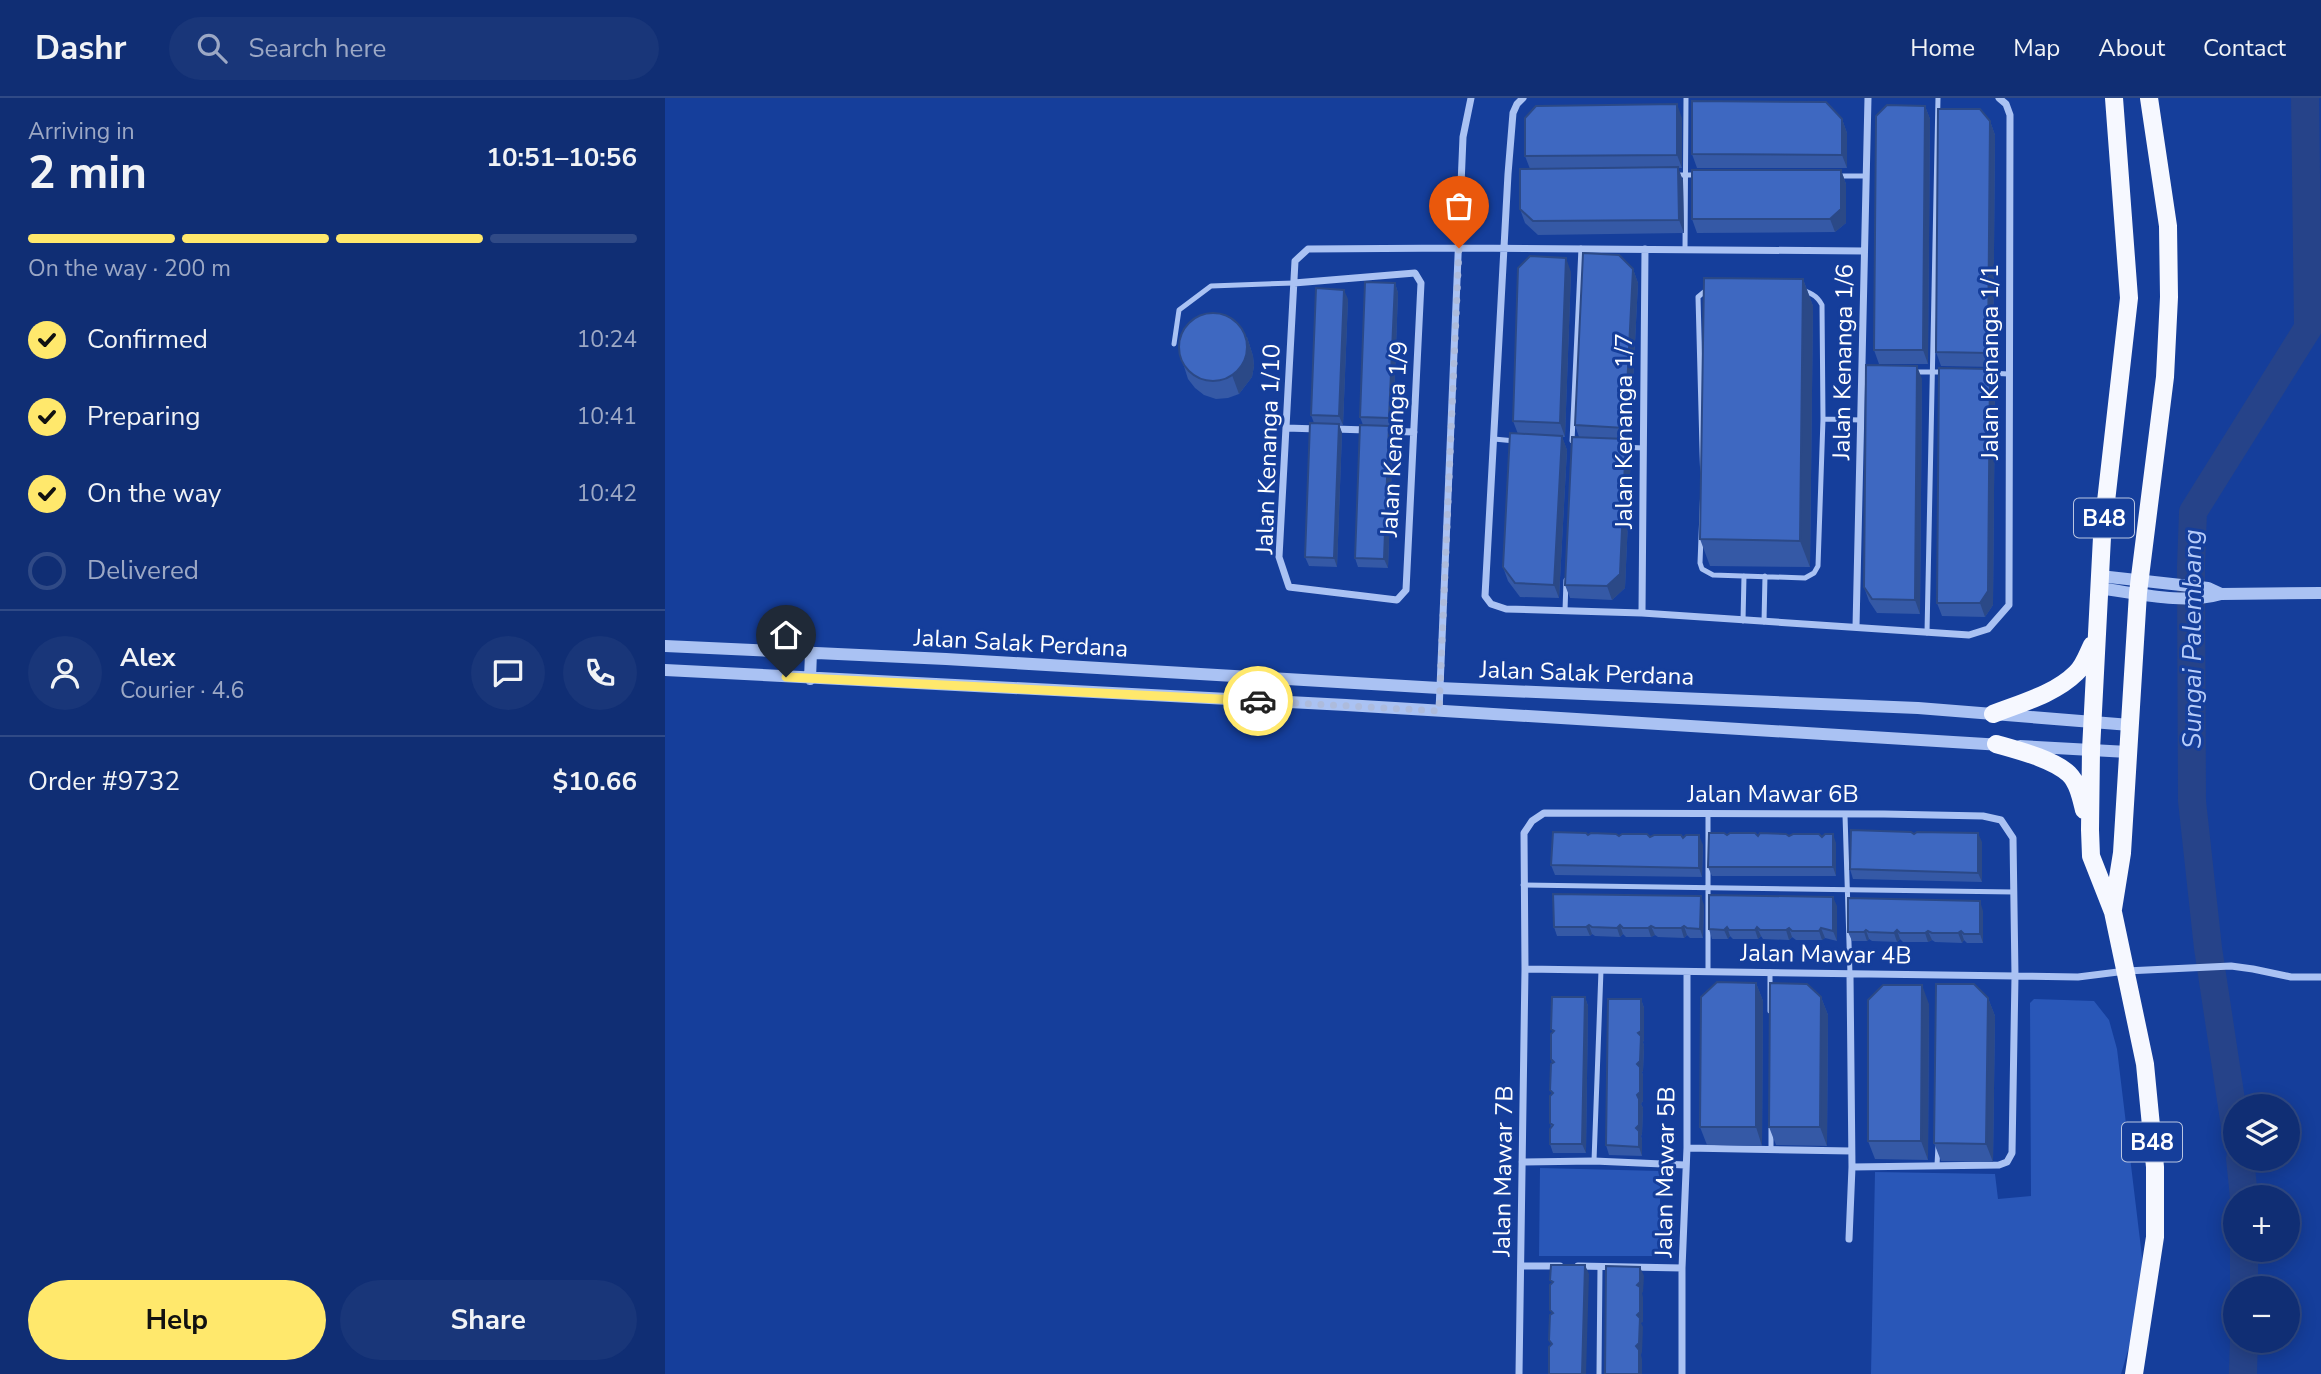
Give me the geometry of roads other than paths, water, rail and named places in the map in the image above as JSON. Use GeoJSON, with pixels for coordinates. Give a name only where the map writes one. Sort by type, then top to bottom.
{"type":"FeatureCollection","features":[{"type":"Feature","properties":{"kind":"main road","name":"B48"},"geometry":{"type":"LineString","coordinates":[[2112,98],[2129,298],[2102,537],[2095,638],[2090,830],[2091,856],[2113,912],[2145,1064],[2155,1167],[2155,1237],[2134,1374]]}},
{"type":"Feature","properties":{"kind":"main road","name":"B48"},"geometry":{"type":"LineString","coordinates":[[2113,912],[2122,853],[2139,587],[2165,377],[2169,297],[2168,226],[2149,98]]}},
{"type":"Feature","properties":{"kind":"main road"},"geometry":{"type":"LineString","coordinates":[[1993,714],[2041,695],[2078,672],[2095,638]]}},
{"type":"Feature","properties":{"kind":"main road"},"geometry":{"type":"LineString","coordinates":[[1996,744],[2036,757],[2069,774],[2078,790],[2090,830]]}},
{"type":"Feature","properties":{"kind":"street"},"geometry":{"type":"LineString","coordinates":[[1439,711],[1463,137],[1471,98]]}},
{"type":"Feature","properties":{"kind":"street"},"geometry":{"type":"LineString","coordinates":[[1523,98],[1513,113],[1507,174],[1485,596],[1491,604],[1506,609],[1642,613],[1927,633]]}},
{"type":"Feature","properties":{"kind":"street","name":"Jalan Kenanga 1/6"},"geometry":{"type":"LineString","coordinates":[[1856,627],[1868,98]]}},
{"type":"Feature","properties":{"kind":"street","name":"Jalan Kenanga 1/1"},"geometry":{"type":"LineString","coordinates":[[1927,633],[1969,635],[1988,629],[2009,605],[2010,115],[2006,104],[1999,98]]}},
{"type":"Feature","properties":{"kind":"street"},"geometry":{"type":"LineString","coordinates":[[1459,248],[1864,251]]}},
{"type":"Feature","properties":{"kind":"street","name":"Jalan Kenanga 1/10"},"geometry":{"type":"LineString","coordinates":[[1339,593],[1289,587],[1279,557],[1295,261],[1308,249],[1459,248]]}},
{"type":"Feature","properties":{"kind":"street","name":"Jalan Kenanga 1/7"},"geometry":{"type":"LineString","coordinates":[[1642,613],[1645,249]]}},
{"type":"Feature","properties":{"kind":"street","name":"Jalan Kenanga 1/9"},"geometry":{"type":"LineString","coordinates":[[1294,283],[1415,273],[1421,283],[1406,590],[1397,600],[1339,593]]}},
{"type":"Feature","properties":{"kind":"street"},"geometry":{"type":"LineString","coordinates":[[1286,428],[1414,432]]}},
{"type":"Feature","properties":{"kind":"street"},"geometry":{"type":"LineString","coordinates":[[2099,582],[2221,594],[2321,593]]}},
{"type":"Feature","properties":{"kind":"street","name":"Jalan Salak Perdana"},"geometry":{"type":"LineString","coordinates":[[665,646],[1439,688],[1798,702],[2130,725]]}},
{"type":"Feature","properties":{"kind":"street"},"geometry":{"type":"LineString","coordinates":[[810,679],[811,652]]}},
{"type":"Feature","properties":{"kind":"street","name":"Jalan Salak Perdana"},"geometry":{"type":"LineString","coordinates":[[665,670],[1439,711],[2128,752]]}},
{"type":"Feature","properties":{"kind":"street","name":"Jalan Mawar 6B"},"geometry":{"type":"LineString","coordinates":[[1544,813],[1983,816],[2001,820],[2013,838],[2014,892]]}},
{"type":"Feature","properties":{"kind":"street","name":"Jalan Mawar 7B"},"geometry":{"type":"LineString","coordinates":[[1519,1374],[1525,969],[1524,833],[1532,821],[1544,813]]}},
{"type":"Feature","properties":{"kind":"street"},"geometry":{"type":"LineString","coordinates":[[1852,1167],[1999,1165],[2007,1162],[2012,1153],[2014,892]]}},
{"type":"Feature","properties":{"kind":"street","name":"Jalan Mawar 4B"},"geometry":{"type":"LineString","coordinates":[[1525,969],[2078,977],[2126,971],[2220,967],[2253,969],[2291,977],[2321,977]]}},
{"type":"Feature","properties":{"kind":"street","name":"Jalan Mawar 5B"},"geometry":{"type":"LineString","coordinates":[[1682,1374],[1682,1268],[1687,1148],[1687,972]]}},
{"type":"Feature","properties":{"kind":"street"},"geometry":{"type":"LineString","coordinates":[[1849,1239],[1852,1167],[1850,975]]}},
{"type":"Feature","properties":{"kind":"street"},"geometry":{"type":"LineString","coordinates":[[1687,1148],[1851,1151]]}},
{"type":"Feature","properties":{"kind":"street"},"geometry":{"type":"LineString","coordinates":[[1522,1163],[1594,1161],[1685,1165]]}},
{"type":"Feature","properties":{"kind":"street"},"geometry":{"type":"LineString","coordinates":[[1522,1266],[1682,1268]]}},
{"type":"Feature","properties":{"kind":"lane"},"geometry":{"type":"LineString","coordinates":[[1685,249],[1686,98]]}},
{"type":"Feature","properties":{"kind":"lane"},"geometry":{"type":"LineString","coordinates":[[1927,633],[1938,98]]}},
{"type":"Feature","properties":{"kind":"lane"},"geometry":{"type":"LineString","coordinates":[[1507,174],[1521,174]]}},
{"type":"Feature","properties":{"kind":"lane"},"geometry":{"type":"LineString","coordinates":[[1672,175],[1700,175]]}},
{"type":"Feature","properties":{"kind":"lane"},"geometry":{"type":"LineString","coordinates":[[1837,176],[1865,176]]}},
{"type":"Feature","properties":{"kind":"lane"},"geometry":{"type":"LineString","coordinates":[[1572,445],[1581,248]]}},
{"type":"Feature","properties":{"kind":"lane"},"geometry":{"type":"LineString","coordinates":[[1174,344],[1179,310],[1211,286],[1294,283]]}},
{"type":"Feature","properties":{"kind":"lane"},"geometry":{"type":"LineString","coordinates":[[1798,289],[1818,298],[1822,305],[1823,419],[1818,566],[1814,573],[1805,578],[1744,576],[1713,575],[1702,569],[1700,564],[1703,486],[1698,298],[1700,294],[1714,290],[1798,289]]}},
{"type":"Feature","properties":{"kind":"lane"},"geometry":{"type":"LineString","coordinates":[[1862,371],[1874,371]]}},
{"type":"Feature","properties":{"kind":"lane"},"geometry":{"type":"LineString","coordinates":[[1909,372],[1958,372]]}},
{"type":"Feature","properties":{"kind":"lane"},"geometry":{"type":"LineString","coordinates":[[1984,373],[2009,374]]}},
{"type":"Feature","properties":{"kind":"lane"},"geometry":{"type":"LineString","coordinates":[[1823,419],[1861,420]]}},
{"type":"Feature","properties":{"kind":"lane"},"geometry":{"type":"LineString","coordinates":[[1494,439],[1520,441]]}},
{"type":"Feature","properties":{"kind":"lane"},"geometry":{"type":"LineString","coordinates":[[1559,444],[1584,446]]}},
{"type":"Feature","properties":{"kind":"lane"},"geometry":{"type":"LineString","coordinates":[[1620,447],[1643,448]]}},
{"type":"Feature","properties":{"kind":"lane"},"geometry":{"type":"LineString","coordinates":[[1565,611],[1567,569]]}},
{"type":"Feature","properties":{"kind":"lane"},"geometry":{"type":"LineString","coordinates":[[1743,621],[1744,576]]}},
{"type":"Feature","properties":{"kind":"lane"},"geometry":{"type":"LineString","coordinates":[[1764,622],[1765,576]]}},
{"type":"Feature","properties":{"kind":"lane"},"geometry":{"type":"LineString","coordinates":[[1708,972],[1709,813]]}},
{"type":"Feature","properties":{"kind":"lane"},"geometry":{"type":"LineString","coordinates":[[1845,815],[1850,975]]}},
{"type":"Feature","properties":{"kind":"lane"},"geometry":{"type":"LineString","coordinates":[[1523,886],[2014,892]]}},
{"type":"Feature","properties":{"kind":"lane"},"geometry":{"type":"LineString","coordinates":[[1594,1161],[1601,970]]}},
{"type":"Feature","properties":{"kind":"lane"},"geometry":{"type":"LineString","coordinates":[[1770,972],[1770,1013]]}},
{"type":"Feature","properties":{"kind":"lane"},"geometry":{"type":"LineString","coordinates":[[1939,975],[1939,989]]}},
{"type":"Feature","properties":{"kind":"lane"},"geometry":{"type":"LineString","coordinates":[[1770,1122],[1771,1149]]}},
{"type":"Feature","properties":{"kind":"lane"},"geometry":{"type":"LineString","coordinates":[[1937,1165],[1938,1138]]}},
{"type":"Feature","properties":{"kind":"lane"},"geometry":{"type":"LineString","coordinates":[[1599,1374],[1600,1266]]}},
{"type":"Feature","properties":{"kind":"waterway","name":"Sungai Palembang"},"geometry":{"type":"LineString","coordinates":[[2230,1094],[2208,948],[2192,801],[2193,512],[2308,328],[2305,98]]}},
{"type":"Feature","properties":{"kind":"waterway","name":"Sungai Palembang"},"geometry":{"type":"LineString","coordinates":[[2241,1171],[2243,1185]]}},
{"type":"Feature","properties":{"kind":"waterway","name":"Sungai Palembang"},"geometry":{"type":"LineString","coordinates":[[2244,1262],[2244,1276]]}},
{"type":"Feature","properties":{"kind":"waterway","name":"Sungai Palembang"},"geometry":{"type":"LineString","coordinates":[[2243,1374],[2244,1353]]}}]}
